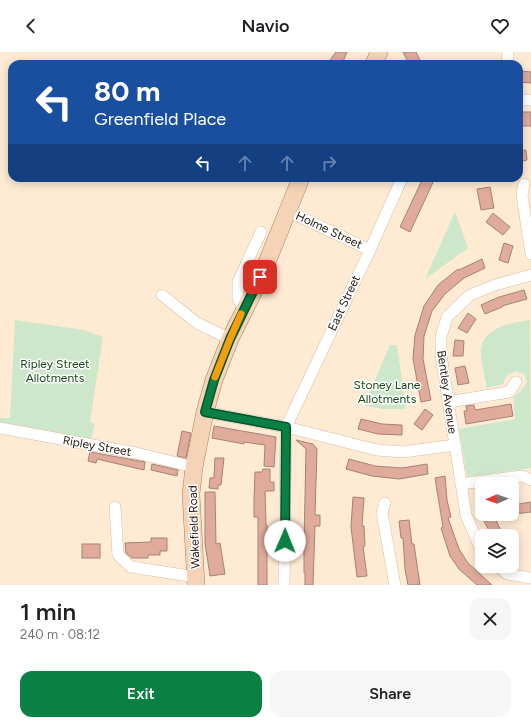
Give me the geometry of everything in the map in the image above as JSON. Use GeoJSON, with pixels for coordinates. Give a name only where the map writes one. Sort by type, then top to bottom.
{"type":"FeatureCollection","features":[{"type":"Feature","properties":{"kind":"main road","name":"Wakefield Road"},"geometry":{"type":"LineString","coordinates":[[196,581],[191,494],[194,467],[205,412],[214,380],[230,339],[260,277],[299,182]]}},
{"type":"Feature","properties":{"kind":"street","name":"East Street"},"geometry":{"type":"LineString","coordinates":[[286,427],[370,250],[400,182]]}},
{"type":"Feature","properties":{"kind":"street"},"geometry":{"type":"LineString","coordinates":[[524,184],[522,195],[531,254]]}},
{"type":"Feature","properties":{"kind":"street","name":"Holme Street"},"geometry":{"type":"LineString","coordinates":[[288,211],[370,250]]}},
{"type":"Feature","properties":{"kind":"street"},"geometry":{"type":"LineString","coordinates":[[244,309],[238,299],[238,282],[261,232]]}},
{"type":"Feature","properties":{"kind":"street","name":"Bentley Avenue"},"geometry":{"type":"LineString","coordinates":[[475,536],[466,515],[441,355],[440,337],[448,317],[470,295],[495,285],[531,275]]}},
{"type":"Feature","properties":{"kind":"street"},"geometry":{"type":"LineString","coordinates":[[162,295],[197,323],[230,339]]}},
{"type":"Feature","properties":{"kind":"street"},"geometry":{"type":"LineString","coordinates":[[448,402],[509,392],[516,382]]}},
{"type":"Feature","properties":{"kind":"street"},"geometry":{"type":"LineString","coordinates":[[205,412],[286,427],[377,450],[403,452],[455,445]]}},
{"type":"Feature","properties":{"kind":"street"},"geometry":{"type":"LineString","coordinates":[[284,585],[286,427]]}},
{"type":"Feature","properties":{"kind":"street","name":"Ripley Street"},"geometry":{"type":"LineString","coordinates":[[0,428],[136,453],[194,467]]}},
{"type":"Feature","properties":{"kind":"street"},"geometry":{"type":"LineString","coordinates":[[461,484],[522,476],[531,480]]}},
{"type":"Feature","properties":{"kind":"street"},"geometry":{"type":"LineString","coordinates":[[385,503],[382,513],[395,585]]}},
{"type":"Feature","properties":{"kind":"street"},"geometry":{"type":"LineString","coordinates":[[115,507],[118,555],[131,567],[196,581]]}},
{"type":"Feature","properties":{"kind":"street"},"geometry":{"type":"LineString","coordinates":[[506,573],[531,578]]}},
{"type":"Feature","properties":{"kind":"green space"},"geometry":{"type":"Polygon","coordinates":[[[455,212],[468,248],[425,279],[455,212]]]}},
{"type":"Feature","properties":{"kind":"green space","name":"Ripley Street Allotments"},"geometry":{"type":"Polygon","coordinates":[[[15,320],[84,330],[103,337],[90,422],[95,424],[91,439],[0,422],[0,418],[10,418],[15,320]]]}},
{"type":"Feature","properties":{"kind":"green space"},"geometry":{"type":"Polygon","coordinates":[[[530,320],[531,468],[467,477],[459,429],[515,419],[513,397],[522,390],[527,382],[524,374],[516,371],[507,375],[503,384],[487,388],[481,358],[483,342],[487,336],[500,327],[507,324],[530,320]]]}},
{"type":"Feature","properties":{"kind":"green space","name":"Stoney Lane Allotments"},"geometry":{"type":"Polygon","coordinates":[[[390,345],[397,345],[406,409],[381,409],[364,405],[390,345]]]}},
{"type":"Feature","properties":{"kind":"building"},"geometry":{"type":"Polygon","coordinates":[[[336,52],[347,52],[344,60],[330,60],[336,52]]]}},
{"type":"Feature","properties":{"kind":"building"},"geometry":{"type":"Polygon","coordinates":[[[403,52],[416,52],[420,60],[407,60],[403,52]]]}},
{"type":"Feature","properties":{"kind":"building"},"geometry":{"type":"Polygon","coordinates":[[[523,71],[531,72],[531,83],[523,82],[523,71]]]}},
{"type":"Feature","properties":{"kind":"building"},"geometry":{"type":"Polygon","coordinates":[[[523,112],[531,112],[531,126],[523,126],[523,112]]]}},
{"type":"Feature","properties":{"kind":"building"},"geometry":{"type":"Polygon","coordinates":[[[523,150],[526,150],[527,160],[523,161],[523,150]]]}},
{"type":"Feature","properties":{"kind":"building"},"geometry":{"type":"Polygon","coordinates":[[[421,182],[433,182],[410,232],[400,227],[421,182]]]}},
{"type":"Feature","properties":{"kind":"building"},"geometry":{"type":"Polygon","coordinates":[[[490,187],[494,208],[481,210],[477,189],[490,187]]]}},
{"type":"Feature","properties":{"kind":"building"},"geometry":{"type":"Polygon","coordinates":[[[493,213],[510,227],[503,235],[486,222],[493,213]]]}},
{"type":"Feature","properties":{"kind":"building"},"geometry":{"type":"Polygon","coordinates":[[[504,243],[513,246],[508,263],[499,260],[504,243]]]}},
{"type":"Feature","properties":{"kind":"building"},"geometry":{"type":"Polygon","coordinates":[[[482,259],[485,268],[464,278],[445,294],[432,311],[424,336],[423,359],[431,400],[421,402],[413,359],[415,335],[424,306],[438,285],[458,269],[459,270],[482,259]]]}},
{"type":"Feature","properties":{"kind":"building"},"geometry":{"type":"Polygon","coordinates":[[[524,290],[527,299],[502,306],[485,314],[481,305],[499,297],[524,290]]]}},
{"type":"Feature","properties":{"kind":"building"},"geometry":{"type":"Polygon","coordinates":[[[468,313],[476,319],[467,333],[458,328],[468,313]]]}},
{"type":"Feature","properties":{"kind":"building"},"geometry":{"type":"Polygon","coordinates":[[[455,340],[464,341],[463,356],[453,356],[455,340]]]}},
{"type":"Feature","properties":{"kind":"building"},"geometry":{"type":"Polygon","coordinates":[[[465,366],[469,383],[458,385],[455,368],[465,366]]]}},
{"type":"Feature","properties":{"kind":"building"},"geometry":{"type":"Polygon","coordinates":[[[511,404],[513,416],[466,424],[464,411],[467,411],[466,406],[474,405],[475,410],[511,404]]]}},
{"type":"Feature","properties":{"kind":"building"},"geometry":{"type":"Polygon","coordinates":[[[425,409],[433,415],[422,430],[414,424],[425,409]]]}},
{"type":"Feature","properties":{"kind":"building"},"geometry":{"type":"Polygon","coordinates":[[[361,419],[382,424],[402,425],[402,435],[378,434],[358,429],[361,419]]]}},
{"type":"Feature","properties":{"kind":"building"},"geometry":{"type":"Polygon","coordinates":[[[214,426],[276,437],[274,467],[264,466],[265,445],[244,442],[244,444],[212,438],[214,426]]]}},
{"type":"Feature","properties":{"kind":"building"},"geometry":{"type":"Polygon","coordinates":[[[182,431],[191,433],[186,458],[177,456],[182,431]]]}},
{"type":"Feature","properties":{"kind":"building"},"geometry":{"type":"Polygon","coordinates":[[[296,440],[313,444],[317,449],[315,515],[320,515],[320,526],[315,526],[313,585],[305,585],[304,573],[306,449],[296,440]]]}},
{"type":"Feature","properties":{"kind":"building"},"geometry":{"type":"Polygon","coordinates":[[[90,452],[145,462],[144,470],[97,459],[96,463],[88,461],[90,452]]]}},
{"type":"Feature","properties":{"kind":"building"},"geometry":{"type":"Polygon","coordinates":[[[215,458],[224,458],[221,485],[218,485],[218,489],[209,488],[210,478],[214,478],[215,458]]]}},
{"type":"Feature","properties":{"kind":"building"},"geometry":{"type":"Polygon","coordinates":[[[349,459],[375,466],[402,468],[427,464],[428,474],[399,479],[372,476],[346,469],[349,459]]]}},
{"type":"Feature","properties":{"kind":"building"},"geometry":{"type":"Polygon","coordinates":[[[152,464],[178,470],[177,476],[151,470],[152,464]]]}},
{"type":"Feature","properties":{"kind":"building"},"geometry":{"type":"Polygon","coordinates":[[[263,469],[270,469],[270,482],[274,482],[274,491],[265,491],[267,525],[267,585],[258,585],[258,517],[254,517],[255,472],[262,472],[263,469]]]}},
{"type":"Feature","properties":{"kind":"building"},"geometry":{"type":"Polygon","coordinates":[[[445,476],[447,500],[451,517],[448,518],[459,549],[468,563],[475,569],[475,573],[479,573],[492,585],[477,585],[459,569],[450,556],[441,528],[443,527],[435,478],[445,476]]]}},
{"type":"Feature","properties":{"kind":"building"},"geometry":{"type":"Polygon","coordinates":[[[205,492],[215,492],[216,544],[220,543],[225,574],[210,576],[205,543],[205,492]]]}},
{"type":"Feature","properties":{"kind":"building"},"geometry":{"type":"Polygon","coordinates":[[[353,497],[364,498],[362,526],[364,526],[365,546],[363,547],[367,576],[357,577],[351,527],[353,497]]]}},
{"type":"Feature","properties":{"kind":"building"},"geometry":{"type":"Polygon","coordinates":[[[531,502],[531,512],[519,514],[519,504],[531,502]]]}},
{"type":"Feature","properties":{"kind":"building"},"geometry":{"type":"Polygon","coordinates":[[[409,520],[420,585],[408,585],[405,569],[403,538],[401,538],[399,521],[409,520]]]}},
{"type":"Feature","properties":{"kind":"building"},"geometry":{"type":"Polygon","coordinates":[[[484,521],[496,521],[500,529],[488,529],[484,521]]]}},
{"type":"Feature","properties":{"kind":"building"},"geometry":{"type":"Polygon","coordinates":[[[151,538],[167,538],[167,551],[160,551],[160,555],[148,555],[148,558],[132,558],[126,553],[125,543],[151,542],[151,538]]]}},
{"type":"Feature","properties":{"kind":"building"},"geometry":{"type":"Polygon","coordinates":[[[82,544],[100,544],[100,558],[82,558],[82,544]]]}},
{"type":"Feature","properties":{"kind":"slow traffic"},"geometry":{"type":"LineString","coordinates":[[215,377],[241,314]]}},
{"type":"Feature","properties":{"kind":"route"},"geometry":{"type":"LineString","coordinates":[[260,277],[230,339],[214,380],[205,412],[286,427],[285,541]]}}]}
